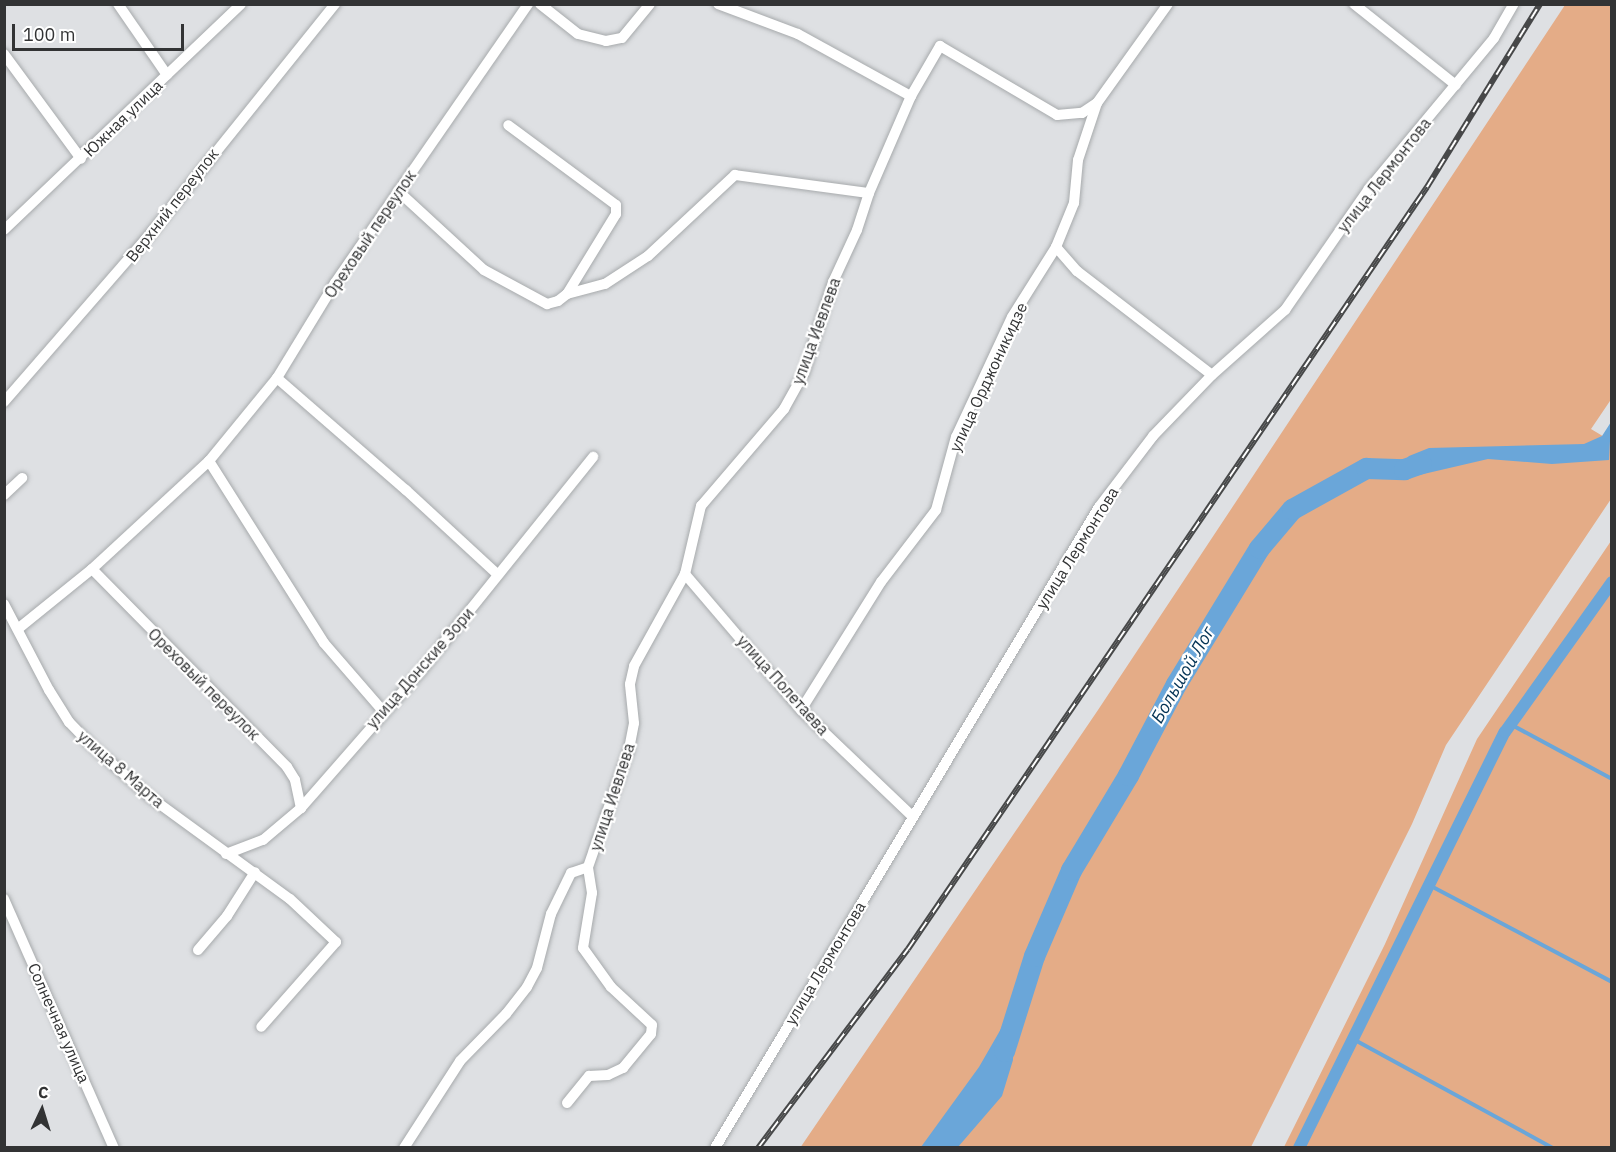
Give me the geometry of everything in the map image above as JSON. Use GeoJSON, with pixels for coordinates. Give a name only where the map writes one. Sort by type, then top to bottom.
{"type":"FeatureCollection","features":[{"type":"Feature","properties":{"kind":"street"},"geometry":{"type":"LineString","coordinates":[[118,4],[167,75]]}},
{"type":"Feature","properties":{"kind":"street","name":"Южная улица"},"geometry":{"type":"LineString","coordinates":[[4,230],[241,4]]}},
{"type":"Feature","properties":{"kind":"street","name":"Верхний переулок"},"geometry":{"type":"LineString","coordinates":[[4,402],[152,233],[335,4]]}},
{"type":"Feature","properties":{"kind":"street","name":"Ореховый переулок"},"geometry":{"type":"LineString","coordinates":[[19,628],[92,569],[208,460],[277,378],[398,191],[528,4]]}},
{"type":"Feature","properties":{"kind":"street"},"geometry":{"type":"LineString","coordinates":[[540,4],[578,34],[606,40],[622,38],[650,4]]}},
{"type":"Feature","properties":{"kind":"street"},"geometry":{"type":"LineString","coordinates":[[718,4],[798,34],[911,96]]}},
{"type":"Feature","properties":{"kind":"street","name":"улица Орджоникидзе"},"geometry":{"type":"LineString","coordinates":[[801,710],[881,582],[936,510],[961,427],[1012,317],[1056,247],[1074,203],[1083,138],[1097,103],[1168,4]]}},
{"type":"Feature","properties":{"kind":"street"},"geometry":{"type":"LineString","coordinates":[[1353,4],[1456,85]]}},
{"type":"Feature","properties":{"kind":"street","name":"улица Лермонтова"},"geometry":{"type":"LineString","coordinates":[[715,1148],[1099,507],[1153,436],[1212,375],[1285,310],[1368,190],[1494,38],[1514,4]]}},
{"type":"Feature","properties":{"kind":"street","name":"улица Иевлева"},"geometry":{"type":"LineString","coordinates":[[404,1148],[460,1061],[506,1014],[526,987],[537,968],[551,914],[571,873],[588,867],[629,748],[634,723],[630,684],[634,666],[685,574],[701,507],[784,409],[804,373],[833,282],[857,230],[869,193],[911,96],[940,46],[1057,115],[1082,113],[1097,103]]}},
{"type":"Feature","properties":{"kind":"street"},"geometry":{"type":"LineString","coordinates":[[4,54],[81,159]]}},
{"type":"Feature","properties":{"kind":"street"},"geometry":{"type":"LineString","coordinates":[[508,125],[616,205],[616,214],[567,294]]}},
{"type":"Feature","properties":{"kind":"street"},"geometry":{"type":"LineString","coordinates":[[398,191],[484,270],[548,304],[567,294],[605,284],[648,256],[735,175],[869,193]]}},
{"type":"Feature","properties":{"kind":"street"},"geometry":{"type":"LineString","coordinates":[[1056,247],[1086,278],[1212,375]]}},
{"type":"Feature","properties":{"kind":"street"},"geometry":{"type":"LineString","coordinates":[[277,378],[406,490],[498,575]]}},
{"type":"Feature","properties":{"kind":"street","name":"улица Донские Зори"},"geometry":{"type":"LineString","coordinates":[[226,854],[262,840],[301,808],[383,711],[421,671],[592,458]]}},
{"type":"Feature","properties":{"kind":"street"},"geometry":{"type":"LineString","coordinates":[[208,460],[324,643],[383,711]]}},
{"type":"Feature","properties":{"kind":"street"},"geometry":{"type":"LineString","coordinates":[[4,495],[22,478]]}},
{"type":"Feature","properties":{"kind":"street","name":"Ореховый переулок"},"geometry":{"type":"LineString","coordinates":[[92,569],[286,767],[295,780],[301,808]]}},
{"type":"Feature","properties":{"kind":"street","name":"улица Полетаева"},"geometry":{"type":"LineString","coordinates":[[685,574],[801,710],[912,816]]}},
{"type":"Feature","properties":{"kind":"street","name":"улица 8 Марта"},"geometry":{"type":"LineString","coordinates":[[4,604],[69,722],[150,797],[226,854],[255,872],[336,942],[261,1027]]}},
{"type":"Feature","properties":{"kind":"street"},"geometry":{"type":"LineString","coordinates":[[567,1102],[589,1076],[608,1075],[623,1068],[651,1034],[652,1025],[612,987],[583,948],[592,893],[588,867]]}},
{"type":"Feature","properties":{"kind":"street"},"geometry":{"type":"LineString","coordinates":[[198,950],[227,916],[255,872]]}},
{"type":"Feature","properties":{"kind":"street","name":"Солнечная улица"},"geometry":{"type":"LineString","coordinates":[[4,899],[114,1148]]}},
{"type":"Feature","properties":{"kind":"shaded area"},"geometry":{"type":"Polygon","coordinates":[[[1565,5],[1611,5],[1612,398],[1591,429],[1611,441],[1611,499],[1446,745],[1412,824],[1251,1147],[800,1148],[1098,710],[1565,5]]]}},
{"type":"Feature","properties":{"kind":"shaded area"},"geometry":{"type":"Polygon","coordinates":[[[1611,541],[1611,1147],[1284,1147],[1385,944],[1477,739],[1611,541]]]}},
{"type":"Feature","properties":{"kind":"water"},"geometry":{"type":"Polygon","coordinates":[[[1611,422],[1609,460],[1552,464],[1488,459],[1415,476],[1395,469],[1409,456],[1429,448],[1584,444],[1602,436],[1611,422]]]}},
{"type":"Feature","properties":{"kind":"water"},"geometry":{"type":"Polygon","coordinates":[[[1013,1008],[1013,1060],[1002,1096],[958,1147],[921,1147],[979,1067],[1013,1008]]]}},
{"type":"Feature","properties":{"kind":"waterway","name":"Большой Лог"},"geometry":{"type":"LineString","coordinates":[[1004,1051],[1034,956],[1071,870],[1128,775],[1176,684],[1259,548],[1292,509],[1366,468],[1404,469],[1421,463]]}},
{"type":"Feature","properties":{"kind":"waterway"},"geometry":{"type":"LineString","coordinates":[[1299,1148],[1505,732],[1612,582]]}},
{"type":"Feature","properties":{"kind":"waterway"},"geometry":{"type":"LineString","coordinates":[[1510,724],[1612,779]]}},
{"type":"Feature","properties":{"kind":"waterway"},"geometry":{"type":"LineString","coordinates":[[1429,885],[1612,982]]}},
{"type":"Feature","properties":{"kind":"waterway"},"geometry":{"type":"LineString","coordinates":[[1353,1039],[1553,1148]]}},
{"type":"Feature","properties":{"kind":"railway"},"geometry":{"type":"LineString","coordinates":[[758,1148],[908,949],[1427,187],[1540,4]]}}]}
